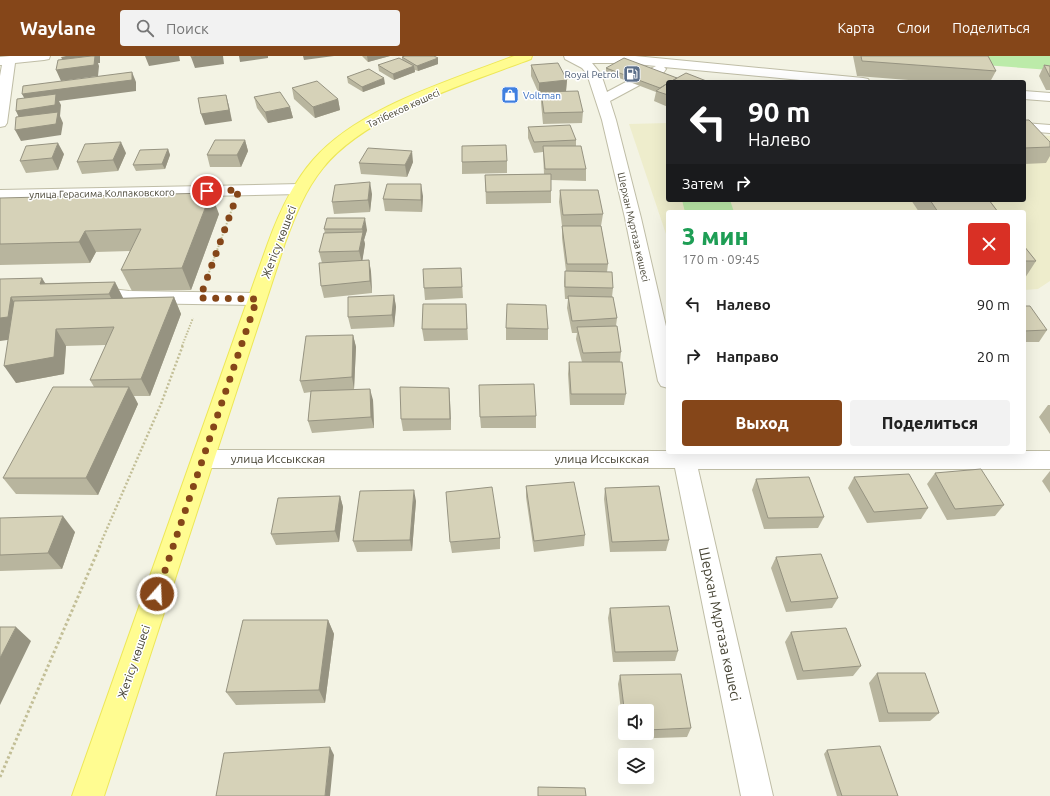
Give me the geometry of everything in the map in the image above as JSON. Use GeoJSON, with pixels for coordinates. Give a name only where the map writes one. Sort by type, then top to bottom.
{"type":"FeatureCollection","features":[{"type":"Feature","properties":{"kind":"main road","name":"Тәтібеков көшесі"},"geometry":{"type":"LineString","coordinates":[[300,189],[312,171],[328,152],[351,133],[383,115],[421,97],[526,56]]}},
{"type":"Feature","properties":{"kind":"main road","name":"Жетісу көшесі"},"geometry":{"type":"LineString","coordinates":[[88,796],[257,299],[287,218],[300,189]]}},
{"type":"Feature","properties":{"kind":"street"},"geometry":{"type":"LineString","coordinates":[[0,123],[4,61],[44,56]]}},
{"type":"Feature","properties":{"kind":"street"},"geometry":{"type":"LineString","coordinates":[[622,57],[679,77]]}},
{"type":"Feature","properties":{"kind":"street"},"geometry":{"type":"LineString","coordinates":[[574,58],[587,65],[622,57],[842,80]]}},
{"type":"Feature","properties":{"kind":"street","name":"Шерхан Мұртаза көшесі"},"geometry":{"type":"LineString","coordinates":[[595,63],[602,100],[633,218],[666,372]]}},
{"type":"Feature","properties":{"kind":"street"},"geometry":{"type":"LineString","coordinates":[[602,100],[670,63]]}},
{"type":"Feature","properties":{"kind":"street"},"geometry":{"type":"LineString","coordinates":[[1026,95],[1050,97]]}},
{"type":"Feature","properties":{"kind":"street"},"geometry":{"type":"LineString","coordinates":[[1026,127],[1050,129]]}},
{"type":"Feature","properties":{"kind":"street","name":"улица Герасима Колпаковского"},"geometry":{"type":"LineString","coordinates":[[0,195],[300,189]]}},
{"type":"Feature","properties":{"kind":"street"},"geometry":{"type":"LineString","coordinates":[[75,292],[129,297],[257,299]]}},
{"type":"Feature","properties":{"kind":"street","name":"Шерхан Мұртаза көшесі"},"geometry":{"type":"LineString","coordinates":[[684,455],[757,796]]}},
{"type":"Feature","properties":{"kind":"street","name":"улица Иссыкская"},"geometry":{"type":"LineString","coordinates":[[203,459],[684,455],[1050,460]]}},
{"type":"Feature","properties":{"kind":"path"},"geometry":{"type":"LineString","coordinates":[[0,777],[161,404],[239,190]]}},
{"type":"Feature","properties":{"kind":"shaded area"},"geometry":{"type":"Polygon","coordinates":[[[666,123],[666,202],[1026,202],[1026,133],[1050,136],[1050,281],[1038,289],[1026,290],[1026,210],[666,210],[666,234],[629,124],[666,123]]]}},
{"type":"Feature","properties":{"kind":"green space"},"geometry":{"type":"Polygon","coordinates":[[[863,56],[1050,56],[1050,70],[863,56]]]}},
{"type":"Feature","properties":{"kind":"green space"},"geometry":{"type":"Polygon","coordinates":[[[682,202],[731,202],[733,210],[684,210],[682,202]]]}},
{"type":"Feature","properties":{"kind":"building"},"geometry":{"type":"Polygon","coordinates":[[[95,56],[94,65],[56,70],[58,60],[95,56]]]}},
{"type":"Feature","properties":{"kind":"building"},"geometry":{"type":"Polygon","coordinates":[[[434,56],[438,58],[417,66],[402,57],[434,56]]]}},
{"type":"Feature","properties":{"kind":"building"},"geometry":{"type":"Polygon","coordinates":[[[861,56],[988,56],[996,71],[862,61],[861,56]]]}},
{"type":"Feature","properties":{"kind":"building"},"geometry":{"type":"Polygon","coordinates":[[[399,58],[414,66],[393,74],[378,65],[399,58]]]}},
{"type":"Feature","properties":{"kind":"building"},"geometry":{"type":"Polygon","coordinates":[[[624,58],[677,78],[674,80],[666,80],[666,84],[660,88],[606,68],[624,58]]]}},
{"type":"Feature","properties":{"kind":"building"},"geometry":{"type":"Polygon","coordinates":[[[558,63],[567,80],[539,83],[531,65],[558,63]]]}},
{"type":"Feature","properties":{"kind":"building"},"geometry":{"type":"Polygon","coordinates":[[[1044,65],[1050,66],[1050,77],[1044,65]]]}},
{"type":"Feature","properties":{"kind":"building"},"geometry":{"type":"Polygon","coordinates":[[[369,69],[384,78],[362,87],[347,77],[369,69]]]}},
{"type":"Feature","properties":{"kind":"building"},"geometry":{"type":"Polygon","coordinates":[[[132,72],[132,80],[22,94],[23,86],[132,72]]]}},
{"type":"Feature","properties":{"kind":"building"},"geometry":{"type":"Polygon","coordinates":[[[686,73],[704,80],[674,80],[686,73]]]}},
{"type":"Feature","properties":{"kind":"building"},"geometry":{"type":"Polygon","coordinates":[[[317,81],[338,99],[313,107],[292,88],[317,81]]]}},
{"type":"Feature","properties":{"kind":"building"},"geometry":{"type":"Polygon","coordinates":[[[666,84],[666,94],[656,91],[666,84]]]}},
{"type":"Feature","properties":{"kind":"building"},"geometry":{"type":"Polygon","coordinates":[[[578,91],[583,112],[544,113],[541,92],[578,91]]]}},
{"type":"Feature","properties":{"kind":"building"},"geometry":{"type":"Polygon","coordinates":[[[280,92],[290,107],[265,112],[254,97],[280,92]]]}},
{"type":"Feature","properties":{"kind":"building"},"geometry":{"type":"Polygon","coordinates":[[[56,94],[55,105],[16,111],[17,99],[56,94]]]}},
{"type":"Feature","properties":{"kind":"building"},"geometry":{"type":"Polygon","coordinates":[[[226,95],[229,110],[201,114],[198,98],[226,95]]]}},
{"type":"Feature","properties":{"kind":"building"},"geometry":{"type":"Polygon","coordinates":[[[58,112],[56,124],[15,130],[16,117],[58,112]]]}},
{"type":"Feature","properties":{"kind":"building"},"geometry":{"type":"Polygon","coordinates":[[[1026,120],[1029,120],[1050,142],[1050,147],[1026,148],[1026,120]]]}},
{"type":"Feature","properties":{"kind":"building"},"geometry":{"type":"Polygon","coordinates":[[[570,125],[576,140],[534,142],[528,127],[570,125]]]}},
{"type":"Feature","properties":{"kind":"building"},"geometry":{"type":"Polygon","coordinates":[[[215,140],[245,140],[237,155],[207,155],[215,140]]]}},
{"type":"Feature","properties":{"kind":"building"},"geometry":{"type":"Polygon","coordinates":[[[121,142],[113,160],[77,162],[85,144],[121,142]]]}},
{"type":"Feature","properties":{"kind":"building"},"geometry":{"type":"Polygon","coordinates":[[[58,143],[52,158],[20,161],[26,146],[58,143]]]}},
{"type":"Feature","properties":{"kind":"building"},"geometry":{"type":"Polygon","coordinates":[[[506,145],[507,161],[462,162],[462,146],[506,145]]]}},
{"type":"Feature","properties":{"kind":"building"},"geometry":{"type":"Polygon","coordinates":[[[543,146],[581,146],[586,169],[545,169],[543,146]]]}},
{"type":"Feature","properties":{"kind":"building"},"geometry":{"type":"Polygon","coordinates":[[[368,148],[412,151],[405,165],[359,163],[368,148]]]}},
{"type":"Feature","properties":{"kind":"building"},"geometry":{"type":"Polygon","coordinates":[[[168,149],[162,164],[133,165],[140,150],[168,149]]]}},
{"type":"Feature","properties":{"kind":"building"},"geometry":{"type":"Polygon","coordinates":[[[551,174],[551,191],[486,192],[485,175],[551,174]]]}},
{"type":"Feature","properties":{"kind":"building"},"geometry":{"type":"Polygon","coordinates":[[[370,182],[368,200],[332,202],[335,185],[370,182]]]}},
{"type":"Feature","properties":{"kind":"building"},"geometry":{"type":"Polygon","coordinates":[[[387,184],[421,184],[421,200],[383,199],[387,184]]]}},
{"type":"Feature","properties":{"kind":"building"},"geometry":{"type":"Polygon","coordinates":[[[560,190],[598,190],[603,214],[563,215],[560,190]]]}},
{"type":"Feature","properties":{"kind":"building"},"geometry":{"type":"Polygon","coordinates":[[[211,193],[182,268],[121,270],[141,229],[85,231],[79,242],[0,244],[0,198],[211,193]]]}},
{"type":"Feature","properties":{"kind":"building"},"geometry":{"type":"Polygon","coordinates":[[[931,202],[990,202],[996,210],[937,210],[931,202]]]}},
{"type":"Feature","properties":{"kind":"building"},"geometry":{"type":"Polygon","coordinates":[[[327,218],[365,218],[362,229],[324,229],[327,218]]]}},
{"type":"Feature","properties":{"kind":"building"},"geometry":{"type":"Polygon","coordinates":[[[562,226],[601,226],[608,264],[567,264],[562,226]]]}},
{"type":"Feature","properties":{"kind":"building"},"geometry":{"type":"Polygon","coordinates":[[[363,232],[359,251],[319,252],[324,233],[363,232]]]}},
{"type":"Feature","properties":{"kind":"building"},"geometry":{"type":"Polygon","coordinates":[[[1026,248],[1036,261],[1026,261],[1026,248]]]}},
{"type":"Feature","properties":{"kind":"building"},"geometry":{"type":"Polygon","coordinates":[[[369,260],[370,281],[321,286],[319,263],[369,260]]]}},
{"type":"Feature","properties":{"kind":"building"},"geometry":{"type":"Polygon","coordinates":[[[461,268],[462,287],[424,288],[423,269],[461,268]]]}},
{"type":"Feature","properties":{"kind":"building"},"geometry":{"type":"Polygon","coordinates":[[[565,271],[612,272],[613,288],[565,287],[565,271]]]}},
{"type":"Feature","properties":{"kind":"building"},"geometry":{"type":"Polygon","coordinates":[[[42,278],[40,284],[115,282],[109,294],[11,297],[8,317],[0,318],[0,279],[42,278]]]}},
{"type":"Feature","properties":{"kind":"building"},"geometry":{"type":"Polygon","coordinates":[[[394,295],[392,315],[348,317],[348,297],[394,295]]]}},
{"type":"Feature","properties":{"kind":"building"},"geometry":{"type":"Polygon","coordinates":[[[568,296],[613,297],[617,318],[572,321],[568,296]]]}},
{"type":"Feature","properties":{"kind":"building"},"geometry":{"type":"Polygon","coordinates":[[[174,297],[141,379],[90,380],[114,327],[56,329],[54,357],[4,366],[14,301],[174,297]]]}},
{"type":"Feature","properties":{"kind":"building"},"geometry":{"type":"Polygon","coordinates":[[[423,304],[466,304],[467,329],[422,329],[423,304]]]}},
{"type":"Feature","properties":{"kind":"building"},"geometry":{"type":"Polygon","coordinates":[[[507,304],[546,305],[548,329],[506,328],[507,304]]]}},
{"type":"Feature","properties":{"kind":"building"},"geometry":{"type":"Polygon","coordinates":[[[1026,306],[1030,306],[1047,330],[1026,331],[1026,306]]]}},
{"type":"Feature","properties":{"kind":"building"},"geometry":{"type":"Polygon","coordinates":[[[617,326],[621,352],[583,353],[577,327],[617,326]]]}},
{"type":"Feature","properties":{"kind":"building"},"geometry":{"type":"Polygon","coordinates":[[[353,335],[352,377],[300,381],[306,336],[353,335]]]}},
{"type":"Feature","properties":{"kind":"building"},"geometry":{"type":"Polygon","coordinates":[[[569,362],[622,362],[626,394],[571,394],[569,362]]]}},
{"type":"Feature","properties":{"kind":"building"},"geometry":{"type":"Polygon","coordinates":[[[534,384],[536,416],[480,417],[479,385],[534,384]]]}},
{"type":"Feature","properties":{"kind":"building"},"geometry":{"type":"Polygon","coordinates":[[[53,387],[129,387],[86,478],[3,478],[53,387]]]}},
{"type":"Feature","properties":{"kind":"building"},"geometry":{"type":"Polygon","coordinates":[[[400,387],[449,388],[450,419],[401,419],[400,387]]]}},
{"type":"Feature","properties":{"kind":"building"},"geometry":{"type":"Polygon","coordinates":[[[370,389],[371,417],[308,421],[311,391],[370,389]]]}},
{"type":"Feature","properties":{"kind":"building"},"geometry":{"type":"Polygon","coordinates":[[[981,469],[1004,505],[955,509],[935,473],[981,469]]]}},
{"type":"Feature","properties":{"kind":"building"},"geometry":{"type":"Polygon","coordinates":[[[909,474],[928,508],[874,512],[854,477],[909,474]]]}},
{"type":"Feature","properties":{"kind":"building"},"geometry":{"type":"Polygon","coordinates":[[[809,477],[824,517],[768,518],[756,479],[809,477]]]}},
{"type":"Feature","properties":{"kind":"building"},"geometry":{"type":"Polygon","coordinates":[[[574,482],[585,535],[534,541],[526,486],[574,482]]]}},
{"type":"Feature","properties":{"kind":"building"},"geometry":{"type":"Polygon","coordinates":[[[659,486],[669,540],[612,542],[605,488],[659,486]]]}},
{"type":"Feature","properties":{"kind":"building"},"geometry":{"type":"Polygon","coordinates":[[[492,487],[500,538],[450,542],[446,492],[492,487]]]}},
{"type":"Feature","properties":{"kind":"building"},"geometry":{"type":"Polygon","coordinates":[[[414,490],[410,540],[353,541],[360,491],[414,490]]]}},
{"type":"Feature","properties":{"kind":"building"},"geometry":{"type":"Polygon","coordinates":[[[340,496],[335,531],[271,534],[278,498],[340,496]]]}},
{"type":"Feature","properties":{"kind":"building"},"geometry":{"type":"Polygon","coordinates":[[[63,516],[48,553],[0,555],[0,518],[63,516]]]}},
{"type":"Feature","properties":{"kind":"building"},"geometry":{"type":"Polygon","coordinates":[[[821,554],[838,598],[791,602],[776,557],[821,554]]]}},
{"type":"Feature","properties":{"kind":"building"},"geometry":{"type":"Polygon","coordinates":[[[669,606],[678,651],[615,652],[610,608],[669,606]]]}},
{"type":"Feature","properties":{"kind":"building"},"geometry":{"type":"Polygon","coordinates":[[[243,620],[328,620],[319,690],[226,692],[243,620]]]}},
{"type":"Feature","properties":{"kind":"building"},"geometry":{"type":"Polygon","coordinates":[[[0,627],[16,627],[0,658],[0,627]]]}},
{"type":"Feature","properties":{"kind":"building"},"geometry":{"type":"Polygon","coordinates":[[[846,628],[861,666],[803,671],[791,632],[846,628]]]}},
{"type":"Feature","properties":{"kind":"building"},"geometry":{"type":"Polygon","coordinates":[[[877,673],[925,673],[939,713],[888,713],[877,673]]]}},
{"type":"Feature","properties":{"kind":"building"},"geometry":{"type":"Polygon","coordinates":[[[681,674],[691,728],[654,730],[654,704],[624,704],[620,675],[681,674]]]}},
{"type":"Feature","properties":{"kind":"building"},"geometry":{"type":"Polygon","coordinates":[[[880,746],[898,796],[842,796],[827,750],[880,746]]]}},
{"type":"Feature","properties":{"kind":"building"},"geometry":{"type":"Polygon","coordinates":[[[330,747],[325,796],[216,796],[224,753],[330,747]]]}},
{"type":"Feature","properties":{"kind":"building"},"geometry":{"type":"Polygon","coordinates":[[[538,787],[585,788],[586,796],[538,796],[538,787]]]}},
{"type":"Feature","properties":{"kind":"place","name":"Royal Petrol"},"geometry":{"type":"Point","coordinates":[632,74]}},
{"type":"Feature","properties":{"kind":"place","name":"Voltman"},"geometry":{"type":"Point","coordinates":[510,95]}},
{"type":"Feature","properties":{"kind":"route"},"geometry":{"type":"LineString","coordinates":[[157,594],[257,299],[200,298],[239,190],[207,191]]}}]}
